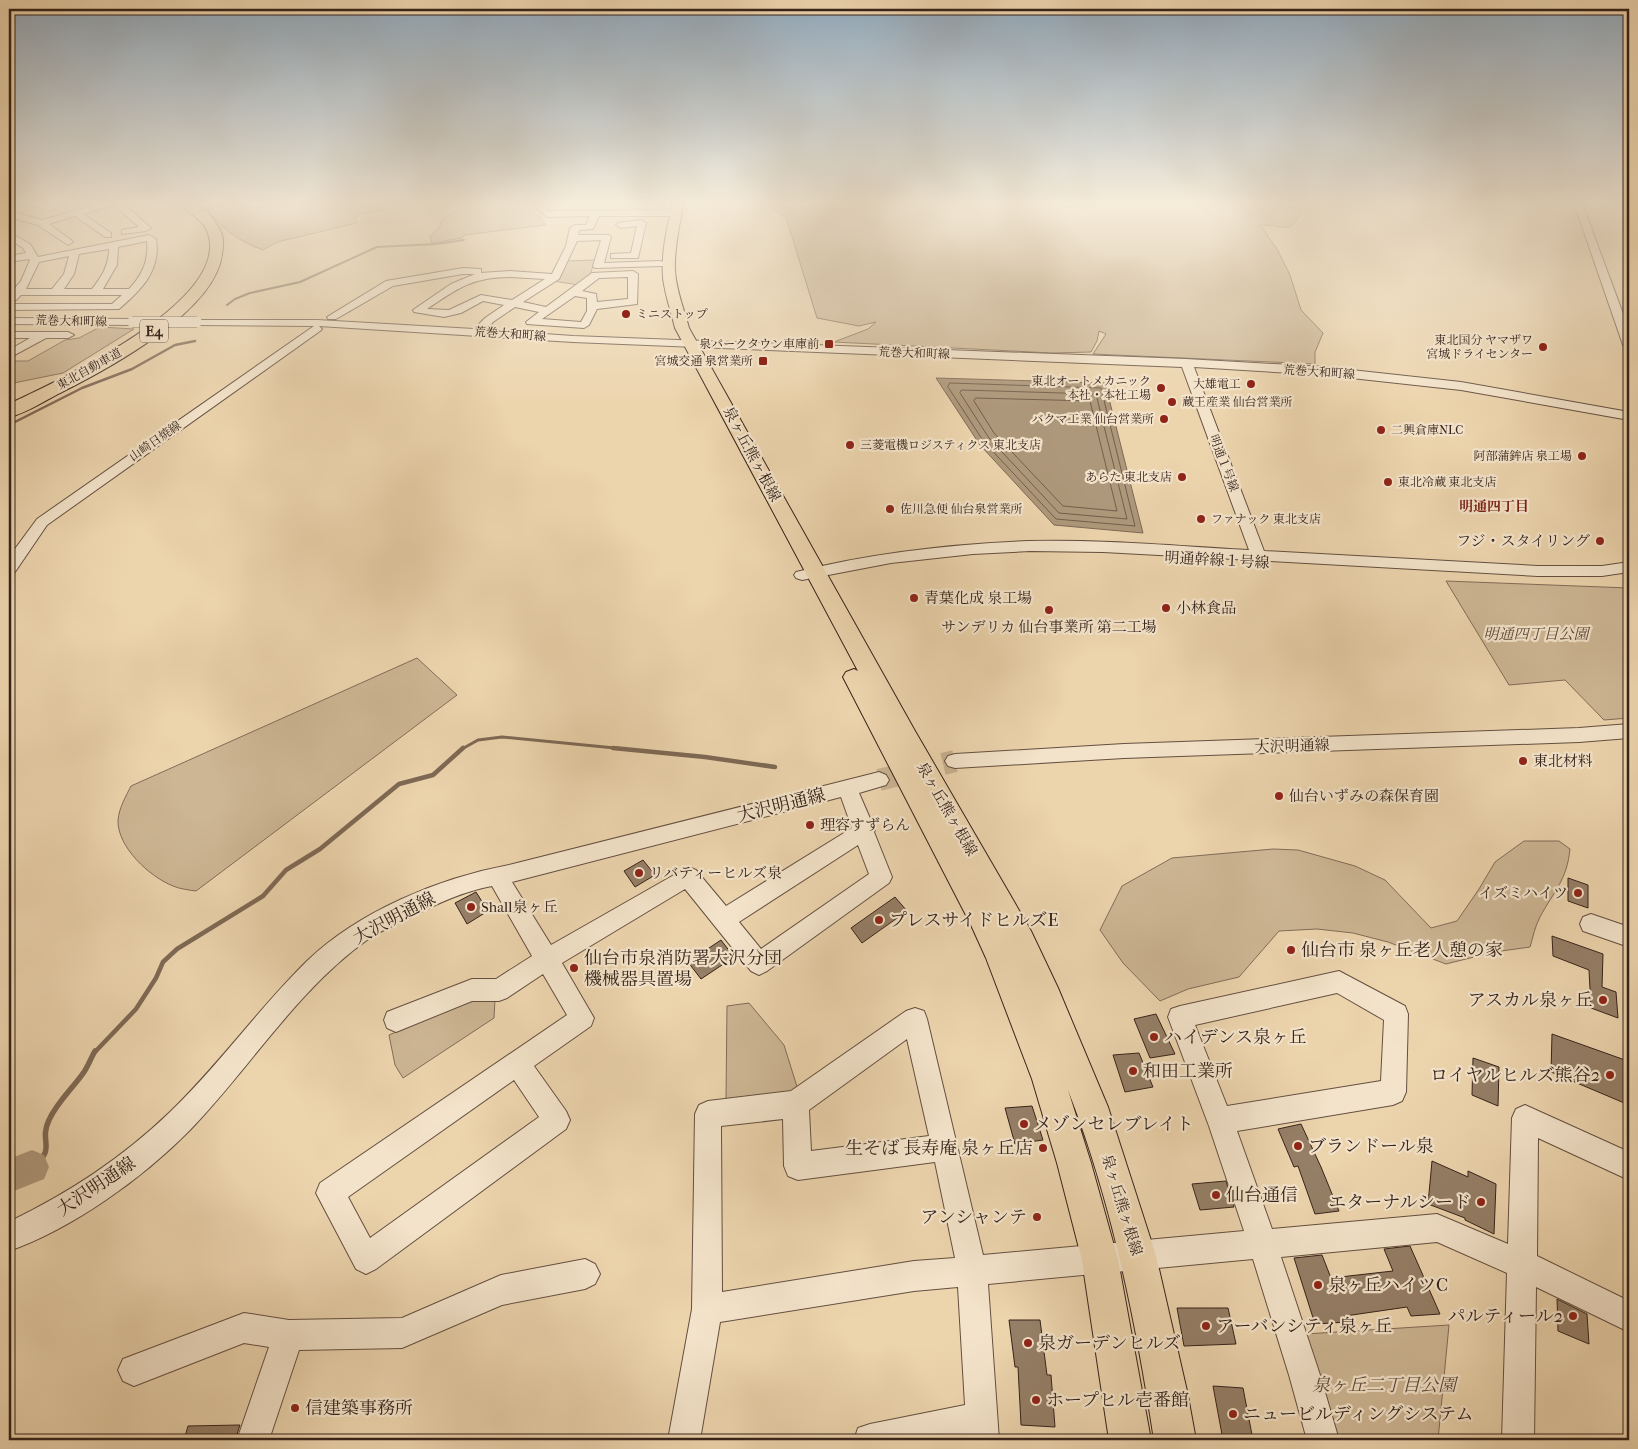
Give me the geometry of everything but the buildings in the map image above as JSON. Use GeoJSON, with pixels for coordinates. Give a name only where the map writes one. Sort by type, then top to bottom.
{"type":"FeatureCollection","features":[{"type":"Feature","properties":{"kind":"highway","name":"東北自動車道"},"geometry":{"type":"LineString","coordinates":[[9,404],[83,367],[117,347],[168,309],[192,284],[199,271]]}},
{"type":"Feature","properties":{"kind":"highway","name":"東北自動車道"},"geometry":{"type":"LineString","coordinates":[[9,411],[91,370],[156,329],[196,294],[210,276],[212,271]]}},
{"type":"Feature","properties":{"kind":"main road","name":"泉ヶ丘熊ヶ根線"},"geometry":{"type":"LineString","coordinates":[[660,271],[663,306],[811,577],[905,735],[1020,940],[1072,1056],[1112,1166],[1138,1256],[1167,1391],[1174,1440]]}},
{"type":"Feature","properties":{"kind":"main road","name":"泉ヶ丘熊ヶ根線"},"geometry":{"type":"LineString","coordinates":[[669,271],[684,344]]}},
{"type":"Feature","properties":{"kind":"main road","name":"泉ヶ丘熊ヶ根線"},"geometry":{"type":"LineString","coordinates":[[811,577],[898,759],[958,870],[1001,958],[1048,1079],[1100,1260],[1130,1440]]}},
{"type":"Feature","properties":{"kind":"street"},"geometry":{"type":"LineString","coordinates":[[9,301],[19,292],[28,279],[30,271]]}},
{"type":"Feature","properties":{"kind":"street"},"geometry":{"type":"LineString","coordinates":[[55,292],[71,271]]}},
{"type":"Feature","properties":{"kind":"street"},"geometry":{"type":"LineString","coordinates":[[95,292],[111,271]]}},
{"type":"Feature","properties":{"kind":"street"},"geometry":{"type":"LineString","coordinates":[[9,307],[115,307],[132,292],[148,271]]}},
{"type":"Feature","properties":{"kind":"street"},"geometry":{"type":"LineString","coordinates":[[332,317],[390,284],[463,271],[556,273]]}},
{"type":"Feature","properties":{"kind":"street"},"geometry":{"type":"LineString","coordinates":[[573,293],[592,296],[593,306],[584,325],[531,322],[573,293],[594,271]]}},
{"type":"Feature","properties":{"kind":"street"},"geometry":{"type":"LineString","coordinates":[[593,306],[633,302],[633,274],[618,271]]}},
{"type":"Feature","properties":{"kind":"street"},"geometry":{"type":"LineString","coordinates":[[1606,271],[1626,317]]}},
{"type":"Feature","properties":{"kind":"street"},"geometry":{"type":"LineString","coordinates":[[1609,271],[1626,317],[1629,345]]}},
{"type":"Feature","properties":{"kind":"street"},"geometry":{"type":"LineString","coordinates":[[520,274],[451,315],[433,314],[418,310],[465,280],[477,276],[520,274],[556,273]]}},
{"type":"Feature","properties":{"kind":"street"},"geometry":{"type":"LineString","coordinates":[[477,332],[489,320],[556,273]]}},
{"type":"Feature","properties":{"kind":"street"},"geometry":{"type":"LineString","coordinates":[[19,292],[132,292]]}},
{"type":"Feature","properties":{"kind":"street"},"geometry":{"type":"LineString","coordinates":[[480,298],[547,310]]}},
{"type":"Feature","properties":{"kind":"street","name":"荒巻大和町線"},"geometry":{"type":"LineString","coordinates":[[12,323],[317,323],[684,344],[1186,363],[1324,371],[1399,379],[1500,392],[1629,416]]}},
{"type":"Feature","properties":{"kind":"street","name":"山崎日焼線"},"geometry":{"type":"LineString","coordinates":[[9,569],[24,544],[42,522],[316,329]]}},
{"type":"Feature","properties":{"kind":"street"},"geometry":{"type":"LineString","coordinates":[[9,356],[43,335]]}},
{"type":"Feature","properties":{"kind":"street"},"geometry":{"type":"LineString","coordinates":[[9,336],[68,335]]}},
{"type":"Feature","properties":{"kind":"street","name":"明通１号線"},"geometry":{"type":"LineString","coordinates":[[1186,363],[1260,559]]}},
{"type":"Feature","properties":{"kind":"street","name":"明通幹線１号線"},"geometry":{"type":"LineString","coordinates":[[811,577],[975,555],[1032,553],[1260,559],[1533,578],[1588,579],[1629,576]]}},
{"type":"Feature","properties":{"kind":"street"},"geometry":{"type":"LineString","coordinates":[[1260,559],[1538,571],[1602,571],[1629,567]]}},
{"type":"Feature","properties":{"kind":"street","name":"大沢明通線"},"geometry":{"type":"LineString","coordinates":[[954,761],[1124,751],[1579,735],[1629,731]]}},
{"type":"Feature","properties":{"kind":"street","name":"大沢明通線"},"geometry":{"type":"LineString","coordinates":[[9,1237],[64,1210],[124,1170],[180,1121],[316,968],[360,932],[420,901],[476,880],[879,780]]}},
{"type":"Feature","properties":{"kind":"street"},"geometry":{"type":"LineString","coordinates":[[396,1020],[472,990],[499,990],[547,959],[688,876],[759,964],[881,877],[847,788]]}},
{"type":"Feature","properties":{"kind":"street"},"geometry":{"type":"LineString","coordinates":[[723,920],[864,830]]}},
{"type":"Feature","properties":{"kind":"street"},"geometry":{"type":"LineString","coordinates":[[497,876],[582,1018],[517,1063],[330,1193],[366,1259],[557,1120],[517,1063]]}},
{"type":"Feature","properties":{"kind":"street"},"geometry":{"type":"LineString","coordinates":[[1591,924],[1629,937]]}},
{"type":"Feature","properties":{"kind":"street"},"geometry":{"type":"LineString","coordinates":[[1222,1120],[1393,1092],[1396,1014],[1339,982],[1180,1018],[1222,1120],[1264,1244],[1323,1440]]}},
{"type":"Feature","properties":{"kind":"street"},"geometry":{"type":"LineString","coordinates":[[684,1440],[707,1309],[708,1114],[796,1104],[915,1019],[972,1270],[982,1429],[870,1440]]}},
{"type":"Feature","properties":{"kind":"street"},"geometry":{"type":"LineString","coordinates":[[796,1104],[798,1166],[945,1147]]}},
{"type":"Feature","properties":{"kind":"street"},"geometry":{"type":"LineString","coordinates":[[1518,1440],[1525,1118],[1629,1166]]}},
{"type":"Feature","properties":{"kind":"street"},"geometry":{"type":"LineString","coordinates":[[707,1309],[914,1276],[1437,1228],[1521,1264],[1629,1317]]}},
{"type":"Feature","properties":{"kind":"street"},"geometry":{"type":"LineString","coordinates":[[134,1370],[244,1328],[289,1335],[402,1333],[501,1290],[585,1274]]}},
{"type":"Feature","properties":{"kind":"street"},"geometry":{"type":"LineString","coordinates":[[253,1440],[289,1335]]}},
{"type":"Feature","properties":{"kind":"green space"},"geometry":{"type":"Polygon","coordinates":[[[560,271],[591,271],[589,278],[579,285],[553,281],[560,271]]]}},
{"type":"Feature","properties":{"kind":"green space"},"geometry":{"type":"Polygon","coordinates":[[[802,271],[1288,271],[1301,310],[1323,333],[1315,352],[1315,364],[1093,354],[1106,334],[1099,331],[1097,341],[1091,352],[1052,353],[834,342],[868,329],[876,322],[859,326],[817,318],[802,271]]]}},
{"type":"Feature","properties":{"kind":"green space"},"geometry":{"type":"Polygon","coordinates":[[[100,327],[134,329],[63,373],[9,384],[9,361],[28,361],[65,340],[79,338],[100,327]]]}},
{"type":"Feature","properties":{"kind":"green space","name":"明通四丁目公園"},"geometry":{"type":"Polygon","coordinates":[[[1446,581],[1629,588],[1629,718],[1604,720],[1565,680],[1509,685],[1446,581]]]}},
{"type":"Feature","properties":{"kind":"green space"},"geometry":{"type":"Polygon","coordinates":[[[417,658],[457,695],[196,891],[179,888],[164,882],[136,860],[129,850],[119,830],[118,820],[121,807],[131,786],[417,658]]]}},
{"type":"Feature","properties":{"kind":"green space"},"geometry":{"type":"Polygon","coordinates":[[[1524,841],[1559,841],[1570,849],[1563,877],[1538,920],[1530,947],[1494,952],[1446,964],[1388,942],[1353,933],[1317,929],[1279,931],[1239,977],[1188,989],[1160,1001],[1123,963],[1100,930],[1122,886],[1172,858],[1273,849],[1298,850],[1355,866],[1385,880],[1431,928],[1457,921],[1495,862],[1524,841]]]}},
{"type":"Feature","properties":{"kind":"green space"},"geometry":{"type":"Polygon","coordinates":[[[495,999],[494,1018],[403,1078],[395,1065],[389,1035],[470,1000],[495,999]]]}},
{"type":"Feature","properties":{"kind":"green space"},"geometry":{"type":"Polygon","coordinates":[[[749,1003],[784,1045],[799,1093],[726,1100],[727,1006],[749,1003]]]}},
{"type":"Feature","properties":{"kind":"green space","name":"泉ヶ丘二丁目公園"},"geometry":{"type":"Polygon","coordinates":[[[1449,1325],[1438,1440],[1332,1440],[1305,1334],[1449,1325]]]}},
{"type":"Feature","properties":{"kind":"water"},"geometry":{"type":"Polygon","coordinates":[[[936,378],[1105,383],[1143,533],[1054,525],[980,445],[936,378]]]}},
{"type":"Feature","properties":{"kind":"waterway"},"geometry":{"type":"LineString","coordinates":[[227,305],[235,299],[250,293],[300,282],[325,271]]}},
{"type":"Feature","properties":{"kind":"waterway"},"geometry":{"type":"LineString","coordinates":[[9,425],[82,388],[132,369],[175,345],[195,341]]}},
{"type":"Feature","properties":{"kind":"waterway"},"geometry":{"type":"LineString","coordinates":[[462,749],[478,740],[502,737],[625,749]]}},
{"type":"Feature","properties":{"kind":"waterway"},"geometry":{"type":"LineString","coordinates":[[94,1053],[136,1009],[156,978],[163,962],[177,949],[263,896],[286,870],[320,849],[399,784],[433,775],[463,748]]}},
{"type":"Feature","properties":{"kind":"waterway"},"geometry":{"type":"LineString","coordinates":[[613,748],[705,757],[775,767]]}},
{"type":"Feature","properties":{"kind":"waterway"},"geometry":{"type":"LineString","coordinates":[[32,1167],[40,1160],[46,1150],[45,1134],[52,1113],[84,1072],[95,1051]]}},
{"type":"Feature","properties":{"kind":"waterway"},"geometry":{"type":"LineString","coordinates":[[9,1176],[32,1167]]}},
{"type":"Feature","properties":{"kind":"tunnel"},"geometry":{"type":"LineString","coordinates":[[879,780],[955,761]]}},
{"type":"Feature","properties":{"kind":"place","name":"ミニストップ"},"geometry":{"type":"Point","coordinates":[626,314]}},
{"type":"Feature","properties":{"kind":"place","name":"泉パークタウン車庫前"},"geometry":{"type":"Point","coordinates":[829,344]}},
{"type":"Feature","properties":{"kind":"place","name":"東北国分 ヤマザワ 宮城ドライセンター"},"geometry":{"type":"Point","coordinates":[1543,347]}},
{"type":"Feature","properties":{"kind":"place","name":"宮城交通 泉営業所"},"geometry":{"type":"Point","coordinates":[763,361]}},
{"type":"Feature","properties":{"kind":"place","name":"大雄電工"},"geometry":{"type":"Point","coordinates":[1251,384]}},
{"type":"Feature","properties":{"kind":"place","name":"東北オートメカニック 本社・本社工場"},"geometry":{"type":"Point","coordinates":[1161,388]}},
{"type":"Feature","properties":{"kind":"place","name":"蔵王産業 仙台営業所"},"geometry":{"type":"Point","coordinates":[1172,402]}},
{"type":"Feature","properties":{"kind":"place","name":"バクマ工業 仙台営業所"},"geometry":{"type":"Point","coordinates":[1164,419]}},
{"type":"Feature","properties":{"kind":"place","name":"二興倉庫NLC"},"geometry":{"type":"Point","coordinates":[1381,430]}},
{"type":"Feature","properties":{"kind":"place","name":"三菱電機ロジスティクス 東北支店"},"geometry":{"type":"Point","coordinates":[850,445]}},
{"type":"Feature","properties":{"kind":"place","name":"阿部蒲鉾店 泉工場"},"geometry":{"type":"Point","coordinates":[1582,456]}},
{"type":"Feature","properties":{"kind":"place","name":"あらた 東北支店"},"geometry":{"type":"Point","coordinates":[1182,477]}},
{"type":"Feature","properties":{"kind":"place","name":"東北冷蔵 東北支店"},"geometry":{"type":"Point","coordinates":[1388,482]}},
{"type":"Feature","properties":{"kind":"place","name":"佐川急便 仙台泉営業所"},"geometry":{"type":"Point","coordinates":[890,509]}},
{"type":"Feature","properties":{"kind":"place","name":"ファナック 東北支店"},"geometry":{"type":"Point","coordinates":[1201,519]}},
{"type":"Feature","properties":{"kind":"place","name":"フジ・スタイリング"},"geometry":{"type":"Point","coordinates":[1600,541]}},
{"type":"Feature","properties":{"kind":"place","name":"青葉化成 泉工場"},"geometry":{"type":"Point","coordinates":[914,598]}},
{"type":"Feature","properties":{"kind":"place","name":"小林食品"},"geometry":{"type":"Point","coordinates":[1166,608]}},
{"type":"Feature","properties":{"kind":"place","name":"サンデリカ 仙台事業所 第二工場"},"geometry":{"type":"Point","coordinates":[1049,610]}},
{"type":"Feature","properties":{"kind":"place","name":"東北材料"},"geometry":{"type":"Point","coordinates":[1523,761]}},
{"type":"Feature","properties":{"kind":"place","name":"仙台いずみの森保育園"},"geometry":{"type":"Point","coordinates":[1279,796]}},
{"type":"Feature","properties":{"kind":"place","name":"理容すずらん"},"geometry":{"type":"Point","coordinates":[810,825]}},
{"type":"Feature","properties":{"kind":"place","name":"リバティーヒルズ泉"},"geometry":{"type":"Point","coordinates":[639,873]}},
{"type":"Feature","properties":{"kind":"place","name":"イズミハイツ"},"geometry":{"type":"Point","coordinates":[1578,893]}},
{"type":"Feature","properties":{"kind":"place","name":"Shall泉ヶ丘"},"geometry":{"type":"Point","coordinates":[471,907]}},
{"type":"Feature","properties":{"kind":"place","name":"プレスサイドヒルズE"},"geometry":{"type":"Point","coordinates":[879,920]}},
{"type":"Feature","properties":{"kind":"place","name":"仙台市 泉ヶ丘老人憩の家"},"geometry":{"type":"Point","coordinates":[1291,950]}},
{"type":"Feature","properties":{"kind":"place","name":"仙台市泉消防署大沢分団 機械器具置場"},"geometry":{"type":"Point","coordinates":[574,968]}},
{"type":"Feature","properties":{"kind":"place","name":"アスカル泉ヶ丘"},"geometry":{"type":"Point","coordinates":[1603,1000]}},
{"type":"Feature","properties":{"kind":"place","name":"ハイデンス泉ヶ丘"},"geometry":{"type":"Point","coordinates":[1154,1037]}},
{"type":"Feature","properties":{"kind":"place","name":"和田工業所"},"geometry":{"type":"Point","coordinates":[1133,1071]}},
{"type":"Feature","properties":{"kind":"place","name":"ロイヤルヒルズ熊谷2"},"geometry":{"type":"Point","coordinates":[1610,1075]}},
{"type":"Feature","properties":{"kind":"place","name":"メゾンセレブレイト"},"geometry":{"type":"Point","coordinates":[1024,1124]}},
{"type":"Feature","properties":{"kind":"place","name":"ブランドール泉"},"geometry":{"type":"Point","coordinates":[1298,1146]}},
{"type":"Feature","properties":{"kind":"place","name":"生そば 長寿庵 泉ヶ丘店"},"geometry":{"type":"Point","coordinates":[1043,1148]}},
{"type":"Feature","properties":{"kind":"place","name":"仙台通信"},"geometry":{"type":"Point","coordinates":[1216,1195]}},
{"type":"Feature","properties":{"kind":"place","name":"エターナルシード"},"geometry":{"type":"Point","coordinates":[1481,1202]}},
{"type":"Feature","properties":{"kind":"place","name":"アンシャンテ"},"geometry":{"type":"Point","coordinates":[1037,1217]}},
{"type":"Feature","properties":{"kind":"place","name":"泉ヶ丘ハイツC"},"geometry":{"type":"Point","coordinates":[1318,1285]}},
{"type":"Feature","properties":{"kind":"place","name":"パルティール2"},"geometry":{"type":"Point","coordinates":[1573,1316]}},
{"type":"Feature","properties":{"kind":"place","name":"アーバンシティ泉ヶ丘"},"geometry":{"type":"Point","coordinates":[1206,1326]}},
{"type":"Feature","properties":{"kind":"place","name":"泉ガーデンヒルズ"},"geometry":{"type":"Point","coordinates":[1028,1343]}},
{"type":"Feature","properties":{"kind":"place","name":"ホープヒル壱番館"},"geometry":{"type":"Point","coordinates":[1036,1400]}},
{"type":"Feature","properties":{"kind":"place","name":"信建築事務所"},"geometry":{"type":"Point","coordinates":[295,1408]}},
{"type":"Feature","properties":{"kind":"place","name":"ニュービルディングシステム"},"geometry":{"type":"Point","coordinates":[1233,1414]}},
{"type":"Feature","properties":{"kind":"district","name":"明通四丁目"},"geometry":{"type":"Point","coordinates":[1494,506]}}]}
